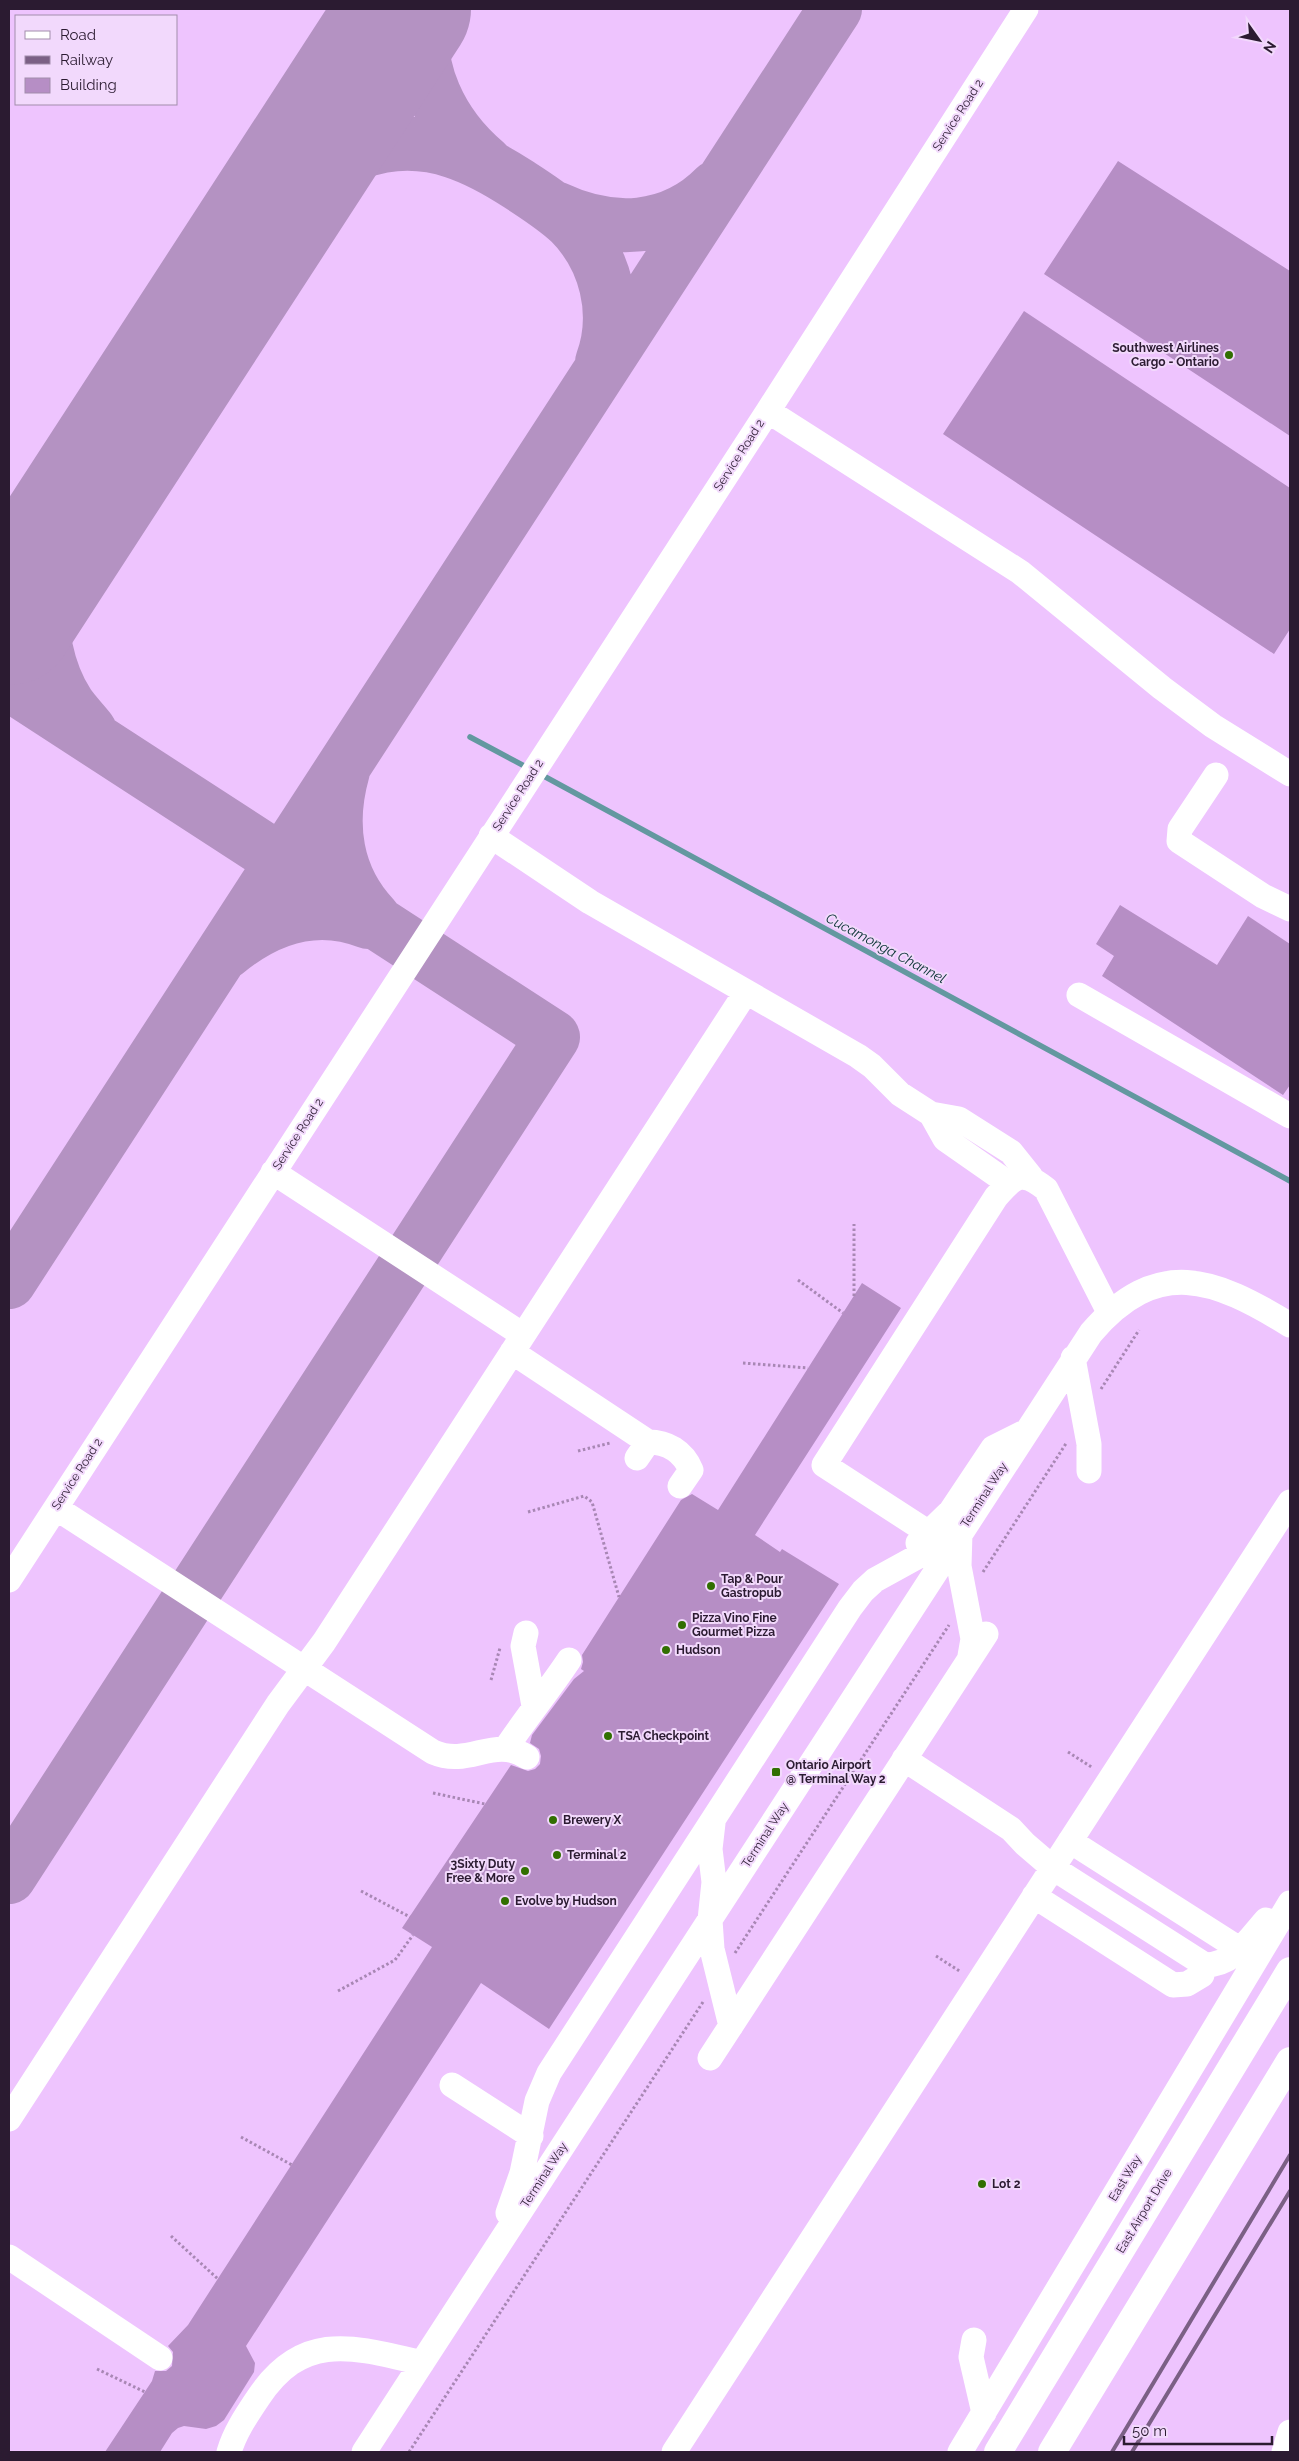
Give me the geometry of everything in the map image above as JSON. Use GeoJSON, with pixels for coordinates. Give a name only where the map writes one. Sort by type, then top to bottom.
{"type":"FeatureCollection","features":[{"type":"Feature","properties":{"kind":"main road","name":"East Airport Drive"},"geometry":{"type":"LineString","coordinates":[[998,2452],[1290,1971]]}},
{"type":"Feature","properties":{"kind":"main road"},"geometry":{"type":"LineString","coordinates":[[1052,2452],[1290,2061]]}},
{"type":"Feature","properties":{"kind":"street","name":"Service Road 2"},"geometry":{"type":"LineString","coordinates":[[9,1580],[768,411],[1026,9]]}},
{"type":"Feature","properties":{"kind":"street"},"geometry":{"type":"LineString","coordinates":[[768,411],[1026,576],[1162,688],[1213,726],[1282,765]]}},
{"type":"Feature","properties":{"kind":"street"},"geometry":{"type":"LineString","coordinates":[[1216,775],[1180,829],[1179,841],[1263,896],[1290,909]]}},
{"type":"Feature","properties":{"kind":"street"},"geometry":{"type":"LineString","coordinates":[[491,836],[590,902],[858,1056],[872,1066],[900,1094],[931,1114],[946,1139],[1019,1180],[1046,1189],[1110,1312]]}},
{"type":"Feature","properties":{"kind":"street"},"geometry":{"type":"LineString","coordinates":[[9,2119],[272,1712],[324,1642],[746,992]]}},
{"type":"Feature","properties":{"kind":"street"},"geometry":{"type":"LineString","coordinates":[[1079,995],[1288,1111]]}},
{"type":"Feature","properties":{"kind":"street"},"geometry":{"type":"LineString","coordinates":[[273,1172],[518,1344],[642,1450],[663,1442],[685,1458],[691,1470],[680,1486]]}},
{"type":"Feature","properties":{"kind":"street"},"geometry":{"type":"LineString","coordinates":[[929,1533],[824,1465],[996,1197],[1019,1180]]}},
{"type":"Feature","properties":{"kind":"street","name":"Terminal Way"},"geometry":{"type":"LineString","coordinates":[[364,2452],[1025,1431],[1073,1358],[1110,1312],[1130,1297],[1158,1285],[1178,1281],[1200,1282],[1222,1289],[1290,1325]]}},
{"type":"Feature","properties":{"kind":"street"},"geometry":{"type":"LineString","coordinates":[[1073,1358],[1089,1444],[1089,1471]]}},
{"type":"Feature","properties":{"kind":"street"},"geometry":{"type":"LineString","coordinates":[[895,1569],[951,1511],[994,1448],[1025,1431]]}},
{"type":"Feature","properties":{"kind":"street"},"geometry":{"type":"LineString","coordinates":[[674,2452],[1290,1502]]}},
{"type":"Feature","properties":{"kind":"street"},"geometry":{"type":"LineString","coordinates":[[56,1508],[433,1752],[443,1756],[461,1757],[516,1753],[534,1706],[549,1692],[564,1668],[525,1644],[534,1706]]}},
{"type":"Feature","properties":{"kind":"street"},"geometry":{"type":"LineString","coordinates":[[960,1533],[959,1566],[973,1639],[969,1660]]}},
{"type":"Feature","properties":{"kind":"street"},"geometry":{"type":"LineString","coordinates":[[495,2250],[522,2173],[537,2101],[549,2073],[850,1608],[862,1591],[875,1580],[960,1533]]}},
{"type":"Feature","properties":{"kind":"street"},"geometry":{"type":"LineString","coordinates":[[710,2058],[986,1634]]}},
{"type":"Feature","properties":{"kind":"street"},"geometry":{"type":"LineString","coordinates":[[904,1759],[1012,1828],[1032,1834],[1053,1868],[1185,1973],[1192,1976],[1202,1974],[1234,1955],[1290,1895]]}},
{"type":"Feature","properties":{"kind":"street"},"geometry":{"type":"LineString","coordinates":[[713,1821],[710,1832],[714,1897],[710,1920],[712,1949],[731,2026]]}},
{"type":"Feature","properties":{"kind":"street"},"geometry":{"type":"LineString","coordinates":[[1053,1868],[1234,1955]]}},
{"type":"Feature","properties":{"kind":"street"},"geometry":{"type":"LineString","coordinates":[[1053,1868],[1196,1961],[1205,1965],[1214,1965],[1234,1955]]}},
{"type":"Feature","properties":{"kind":"street","name":"East Way"},"geometry":{"type":"LineString","coordinates":[[960,2452],[1290,1903]]}},
{"type":"Feature","properties":{"kind":"street"},"geometry":{"type":"LineString","coordinates":[[452,2085],[530,2136]]}},
{"type":"Feature","properties":{"kind":"street"},"geometry":{"type":"LineString","coordinates":[[9,2257],[160,2358]]}},
{"type":"Feature","properties":{"kind":"street"},"geometry":{"type":"LineString","coordinates":[[974,2340],[972,2357],[984,2413]]}},
{"type":"Feature","properties":{"kind":"street"},"geometry":{"type":"LineString","coordinates":[[229,2452],[240,2426],[263,2390],[290,2362],[308,2353],[341,2346],[364,2349],[422,2363]]}},
{"type":"Feature","properties":{"kind":"street"},"geometry":{"type":"LineString","coordinates":[[382,2426],[384,2452]]}},
{"type":"Feature","properties":{"kind":"street"},"geometry":{"type":"LineString","coordinates":[[1284,2452],[1290,2432]]}},
{"type":"Feature","properties":{"kind":"path"},"geometry":{"type":"LineString","coordinates":[[854,1224],[854,1296]]}},
{"type":"Feature","properties":{"kind":"path"},"geometry":{"type":"LineString","coordinates":[[798,1280],[843,1313]]}},
{"type":"Feature","properties":{"kind":"path"},"geometry":{"type":"LineString","coordinates":[[409,2452],[1139,1330]]}},
{"type":"Feature","properties":{"kind":"path"},"geometry":{"type":"LineString","coordinates":[[743,1363],[808,1368]]}},
{"type":"Feature","properties":{"kind":"path"},"geometry":{"type":"LineString","coordinates":[[528,1512],[584,1496],[592,1502],[619,1597]]}},
{"type":"Feature","properties":{"kind":"path"},"geometry":{"type":"LineString","coordinates":[[1068,1752],[1097,1771]]}},
{"type":"Feature","properties":{"kind":"path"},"geometry":{"type":"LineString","coordinates":[[432,1793],[485,1804]]}},
{"type":"Feature","properties":{"kind":"path"},"geometry":{"type":"LineString","coordinates":[[361,1891],[410,1917]]}},
{"type":"Feature","properties":{"kind":"path"},"geometry":{"type":"LineString","coordinates":[[338,1992],[395,1960],[413,1935]]}},
{"type":"Feature","properties":{"kind":"path"},"geometry":{"type":"LineString","coordinates":[[936,1956],[965,1975]]}},
{"type":"Feature","properties":{"kind":"path"},"geometry":{"type":"LineString","coordinates":[[241,2137],[292,2164]]}},
{"type":"Feature","properties":{"kind":"path"},"geometry":{"type":"LineString","coordinates":[[171,2236],[218,2279]]}},
{"type":"Feature","properties":{"kind":"path"},"geometry":{"type":"LineString","coordinates":[[97,2369],[145,2392]]}},
{"type":"Feature","properties":{"kind":"building","name":"Southwest Airlines Cargo - Ontario"},"geometry":{"type":"Polygon","coordinates":[[[1118,161],[1290,271],[1290,436],[1044,274],[1118,161]]]}},
{"type":"Feature","properties":{"kind":"building"},"geometry":{"type":"Polygon","coordinates":[[[1024,311],[1290,488],[1290,629],[1274,654],[943,434],[1024,311]]]}},
{"type":"Feature","properties":{"kind":"building"},"geometry":{"type":"Polygon","coordinates":[[[1120,905],[1217,965],[1248,916],[1290,944],[1290,1085],[1283,1095],[1102,976],[1114,956],[1096,944],[1120,905]]]}},
{"type":"Feature","properties":{"kind":"building","name":"Terminal 2"},"geometry":{"type":"Polygon","coordinates":[[[862,1283],[901,1308],[755,1535],[780,1552],[782,1549],[839,1584],[549,2029],[481,1983],[246,2346],[255,2363],[254,2372],[224,2420],[216,2426],[206,2429],[184,2426],[178,2428],[172,2433],[160,2452],[105,2452],[152,2381],[155,2371],[166,2371],[172,2366],[173,2352],[168,2346],[188,2325],[432,1947],[402,1928],[511,1765],[528,1771],[535,1769],[540,1764],[541,1756],[539,1749],[530,1743],[532,1735],[574,1679],[584,1671],[581,1669],[582,1655],[681,1500],[692,1494],[718,1510],[862,1283]]]}},
{"type":"Feature","properties":{"kind":"waterway","name":"Cucamonga Channel"},"geometry":{"type":"LineString","coordinates":[[470,737],[530,769]]}},
{"type":"Feature","properties":{"kind":"waterway","name":"Cucamonga Channel"},"geometry":{"type":"LineString","coordinates":[[540,774],[1290,1181]]}},
{"type":"Feature","properties":{"kind":"taxiway"},"geometry":{"type":"LineString","coordinates":[[425,9],[422,31],[423,53],[427,74],[434,94],[456,132],[486,163]]}},
{"type":"Feature","properties":{"kind":"taxiway"},"geometry":{"type":"LineString","coordinates":[[9,1282],[835,9]]}},
{"type":"Feature","properties":{"kind":"taxiway"},"geometry":{"type":"LineString","coordinates":[[266,223],[291,197],[318,174],[332,165],[365,150],[383,146],[420,144],[437,147],[470,158],[502,174],[558,211],[582,236],[593,252],[601,269],[609,306],[610,325],[602,362]]}},
{"type":"Feature","properties":{"kind":"taxiway"},"geometry":{"type":"LineString","coordinates":[[555,208],[597,222],[618,225],[639,224],[660,221],[680,213],[698,202],[716,187]]}},
{"type":"Feature","properties":{"kind":"taxiway"},"geometry":{"type":"LineString","coordinates":[[74,518],[46,590],[43,619],[44,634],[50,664],[61,692],[70,707],[90,731]]}},
{"type":"Feature","properties":{"kind":"taxiway"},"geometry":{"type":"LineString","coordinates":[[9,572],[34,555],[71,522]]}},
{"type":"Feature","properties":{"kind":"taxiway"},"geometry":{"type":"LineString","coordinates":[[9,684],[553,1037],[9,1877]]}},
{"type":"Feature","properties":{"kind":"taxiway"},"geometry":{"type":"LineString","coordinates":[[343,771],[336,811],[338,849],[351,885],[361,902],[374,918]]}},
{"type":"Feature","properties":{"kind":"taxiway"},"geometry":{"type":"LineString","coordinates":[[225,953],[258,930],[293,916],[311,913],[330,913],[368,922]]}},
{"type":"Feature","properties":{"kind":"runway"},"geometry":{"type":"LineString","coordinates":[[9,619],[405,9]]}},
{"type":"Feature","properties":{"kind":"railway"},"geometry":{"type":"LineString","coordinates":[[1112,2452],[1290,2155]]}},
{"type":"Feature","properties":{"kind":"railway"},"geometry":{"type":"LineString","coordinates":[[1132,2452],[1290,2191]]}},
{"type":"Feature","properties":{"kind":"place","name":"Southwest Airlines Cargo - Ontario"},"geometry":{"type":"Point","coordinates":[1229,355]}},
{"type":"Feature","properties":{"kind":"place","name":"Tap & Pour Gastropub"},"geometry":{"type":"Point","coordinates":[711,1586]}},
{"type":"Feature","properties":{"kind":"place","name":"Pizza Vino Fine Gourmet Pizza"},"geometry":{"type":"Point","coordinates":[682,1625]}},
{"type":"Feature","properties":{"kind":"place","name":"Hudson"},"geometry":{"type":"Point","coordinates":[666,1650]}},
{"type":"Feature","properties":{"kind":"place","name":"TSA Checkpoint"},"geometry":{"type":"Point","coordinates":[608,1736]}},
{"type":"Feature","properties":{"kind":"place","name":"Ontario Airport @ Terminal Way 2"},"geometry":{"type":"Point","coordinates":[776,1772]}},
{"type":"Feature","properties":{"kind":"place","name":"Brewery X"},"geometry":{"type":"Point","coordinates":[553,1820]}},
{"type":"Feature","properties":{"kind":"place","name":"Terminal 2"},"geometry":{"type":"Point","coordinates":[557,1855]}},
{"type":"Feature","properties":{"kind":"place","name":"3Sixty Duty Free & More"},"geometry":{"type":"Point","coordinates":[525,1871]}},
{"type":"Feature","properties":{"kind":"place","name":"Evolve by Hudson"},"geometry":{"type":"Point","coordinates":[505,1901]}},
{"type":"Feature","properties":{"kind":"place","name":"Lot 2"},"geometry":{"type":"Point","coordinates":[982,2184]}}]}
